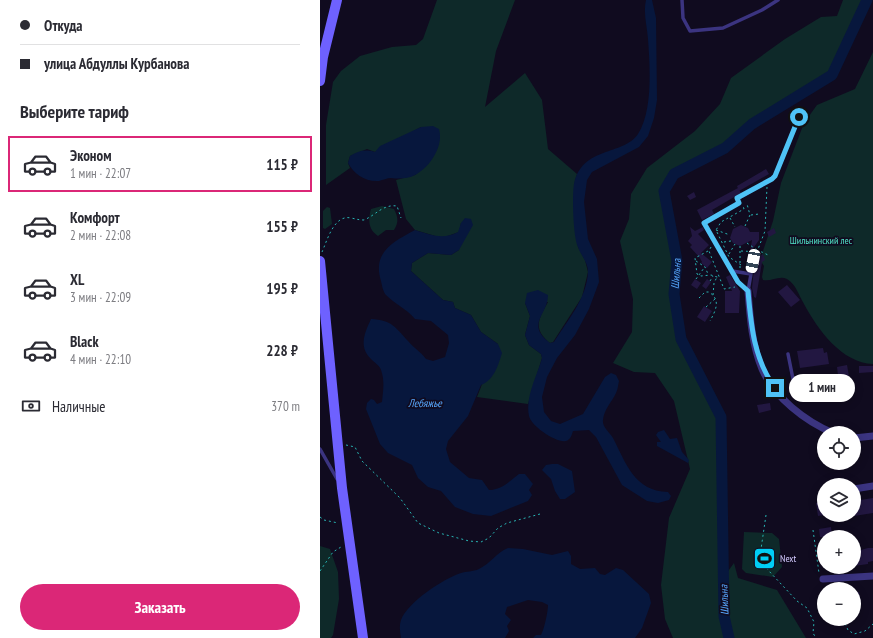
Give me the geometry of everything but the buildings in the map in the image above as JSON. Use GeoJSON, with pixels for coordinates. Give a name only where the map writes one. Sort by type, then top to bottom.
{"type":"FeatureCollection","features":[{"type":"Feature","properties":{"kind":"street"},"geometry":{"type":"LineString","coordinates":[[320,81],[323,57],[337,0]]}},
{"type":"Feature","properties":{"kind":"street"},"geometry":{"type":"LineString","coordinates":[[320,260],[337,445],[363,638]]}},
{"type":"Feature","properties":{"kind":"street"},"geometry":{"type":"LineString","coordinates":[[748,291],[751,325],[762,369],[784,399],[798,413],[821,426]]}},
{"type":"Feature","properties":{"kind":"street"},"geometry":{"type":"LineString","coordinates":[[861,437],[873,436]]}},
{"type":"Feature","properties":{"kind":"street"},"geometry":{"type":"LineString","coordinates":[[861,488],[873,486]]}},
{"type":"Feature","properties":{"kind":"street"},"geometry":{"type":"LineString","coordinates":[[823,579],[873,576]]}},
{"type":"Feature","properties":{"kind":"lane"},"geometry":{"type":"LineString","coordinates":[[682,0],[683,18],[690,30],[723,28],[762,10],[778,0]]}},
{"type":"Feature","properties":{"kind":"lane"},"geometry":{"type":"LineString","coordinates":[[753,261],[748,291],[740,285],[704,223],[739,203],[737,198],[775,176],[799,117]]}},
{"type":"Feature","properties":{"kind":"lane"},"geometry":{"type":"LineString","coordinates":[[732,271],[751,274]]}},
{"type":"Feature","properties":{"kind":"lane"},"geometry":{"type":"LineString","coordinates":[[788,354],[794,384]]}},
{"type":"Feature","properties":{"kind":"lane"},"geometry":{"type":"LineString","coordinates":[[321,448],[342,488]]}},
{"type":"Feature","properties":{"kind":"path"},"geometry":{"type":"LineString","coordinates":[[753,261],[764,234],[767,218],[768,188],[765,183]]}},
{"type":"Feature","properties":{"kind":"path"},"geometry":{"type":"LineString","coordinates":[[739,203],[744,209]]}},
{"type":"Feature","properties":{"kind":"path"},"geometry":{"type":"LineString","coordinates":[[745,226],[750,215],[747,204]]}},
{"type":"Feature","properties":{"kind":"path"},"geometry":{"type":"LineString","coordinates":[[320,260],[331,230],[340,221],[351,218],[364,220],[383,208],[391,205],[397,206],[401,218]]}},
{"type":"Feature","properties":{"kind":"path"},"geometry":{"type":"LineString","coordinates":[[716,230],[721,222],[748,207]]}},
{"type":"Feature","properties":{"kind":"path"},"geometry":{"type":"LineString","coordinates":[[750,215],[759,214]]}},
{"type":"Feature","properties":{"kind":"path"},"geometry":{"type":"LineString","coordinates":[[730,217],[735,227]]}},
{"type":"Feature","properties":{"kind":"path"},"geometry":{"type":"LineString","coordinates":[[716,230],[730,235]]}},
{"type":"Feature","properties":{"kind":"path"},"geometry":{"type":"LineString","coordinates":[[716,230],[729,254],[729,257],[741,265]]}},
{"type":"Feature","properties":{"kind":"path"},"geometry":{"type":"LineString","coordinates":[[699,275],[697,274],[695,258],[709,251],[715,241]]}},
{"type":"Feature","properties":{"kind":"path"},"geometry":{"type":"LineString","coordinates":[[723,242],[731,241]]}},
{"type":"Feature","properties":{"kind":"path"},"geometry":{"type":"LineString","coordinates":[[729,254],[735,244]]}},
{"type":"Feature","properties":{"kind":"path"},"geometry":{"type":"LineString","coordinates":[[747,244],[757,250]]}},
{"type":"Feature","properties":{"kind":"path"},"geometry":{"type":"LineString","coordinates":[[740,246],[740,272]]}},
{"type":"Feature","properties":{"kind":"path"},"geometry":{"type":"LineString","coordinates":[[752,247],[752,252]]}},
{"type":"Feature","properties":{"kind":"path"},"geometry":{"type":"LineString","coordinates":[[709,251],[724,289],[740,285]]}},
{"type":"Feature","properties":{"kind":"path"},"geometry":{"type":"LineString","coordinates":[[741,251],[760,254],[762,252],[770,256]]}},
{"type":"Feature","properties":{"kind":"path"},"geometry":{"type":"LineString","coordinates":[[696,260],[704,266],[709,275]]}},
{"type":"Feature","properties":{"kind":"path"},"geometry":{"type":"LineString","coordinates":[[696,279],[704,266]]}},
{"type":"Feature","properties":{"kind":"path"},"geometry":{"type":"LineString","coordinates":[[702,271],[703,276]]}},
{"type":"Feature","properties":{"kind":"path"},"geometry":{"type":"LineString","coordinates":[[699,275],[709,275],[720,278]]}},
{"type":"Feature","properties":{"kind":"path"},"geometry":{"type":"LineString","coordinates":[[710,281],[713,276]]}},
{"type":"Feature","properties":{"kind":"path"},"geometry":{"type":"LineString","coordinates":[[713,295],[714,283],[717,277]]}},
{"type":"Feature","properties":{"kind":"path"},"geometry":{"type":"LineString","coordinates":[[699,298],[705,292],[708,292],[715,298],[717,306],[710,321]]}},
{"type":"Feature","properties":{"kind":"path"},"geometry":{"type":"LineString","coordinates":[[706,307],[715,298]]}},
{"type":"Feature","properties":{"kind":"path"},"geometry":{"type":"LineString","coordinates":[[337,445],[349,444],[355,447],[362,461],[400,498],[418,523],[439,532],[469,541],[481,542],[489,538],[498,528],[507,523],[540,514]]}},
{"type":"Feature","properties":{"kind":"path"},"geometry":{"type":"LineString","coordinates":[[766,515],[760,556],[768,570],[797,601],[807,608],[814,622],[814,632],[816,638]]}},
{"type":"Feature","properties":{"kind":"path"},"geometry":{"type":"LineString","coordinates":[[320,517],[333,523],[347,523]]}},
{"type":"Feature","properties":{"kind":"path"},"geometry":{"type":"LineString","coordinates":[[813,530],[820,575],[823,579]]}},
{"type":"Feature","properties":{"kind":"path"},"geometry":{"type":"LineString","coordinates":[[320,571],[333,552],[349,542]]}},
{"type":"Feature","properties":{"kind":"path"},"geometry":{"type":"LineString","coordinates":[[846,626],[848,630],[854,634],[865,631],[873,624]]}},
{"type":"Feature","properties":{"kind":"green space"},"geometry":{"type":"Polygon","coordinates":[[[437,0],[515,0],[496,51],[485,107],[525,73],[542,100],[548,149],[577,174],[574,185],[578,247],[585,260],[588,272],[582,297],[553,342],[550,343],[544,338],[539,328],[540,318],[548,302],[525,303],[530,316],[525,335],[529,345],[541,354],[542,358],[528,404],[477,397],[498,344],[481,332],[471,315],[455,308],[453,302],[443,300],[411,271],[412,263],[428,253],[451,255],[459,250],[461,223],[459,232],[442,238],[415,230],[406,219],[396,180],[415,175],[421,170],[421,127],[375,152],[367,149],[350,156],[348,163],[350,168],[326,185],[326,125],[333,82],[341,71],[360,56],[392,47],[416,45],[423,39],[437,0]]]}},
{"type":"Feature","properties":{"kind":"green space"},"geometry":{"type":"Polygon","coordinates":[[[843,0],[867,0],[868,2],[832,75],[752,124],[725,148],[674,174],[664,191],[677,261],[674,294],[681,339],[721,417],[724,586],[726,574],[734,563],[738,578],[777,590],[806,638],[673,638],[665,619],[661,585],[669,518],[690,469],[674,401],[655,373],[634,372],[613,363],[632,332],[633,299],[620,241],[629,219],[631,194],[647,168],[695,131],[720,104],[731,78],[785,39],[821,17],[837,16],[843,0]]]}},
{"type":"Feature","properties":{"kind":"green space","name":"Шильнинский лес"},"geometry":{"type":"Polygon","coordinates":[[[873,52],[873,364],[851,358],[832,343],[816,324],[790,281],[784,278],[763,280],[762,277],[764,266],[760,260],[773,221],[781,183],[804,123],[817,105],[855,89],[873,52]]]}},
{"type":"Feature","properties":{"kind":"green space"},"geometry":{"type":"Polygon","coordinates":[[[382,206],[394,209],[397,222],[394,230],[386,230],[378,236],[372,230],[369,217],[371,209],[382,206]]]}},
{"type":"Feature","properties":{"kind":"green space"},"geometry":{"type":"Polygon","coordinates":[[[327,207],[330,208],[332,224],[325,229],[323,228],[323,211],[327,207]]]}},
{"type":"Feature","properties":{"kind":"green space"},"geometry":{"type":"Polygon","coordinates":[[[744,532],[772,533],[779,539],[782,567],[773,577],[746,573],[742,569],[744,532]]]}},
{"type":"Feature","properties":{"kind":"green space"},"geometry":{"type":"Polygon","coordinates":[[[320,546],[330,549],[338,572],[339,599],[333,635],[331,638],[320,638],[320,546]]]}},
{"type":"Feature","properties":{"kind":"water"},"geometry":{"type":"Polygon","coordinates":[[[646,0],[652,0],[656,18],[657,100],[654,118],[648,136],[639,147],[592,172],[587,180],[584,202],[588,239],[597,259],[599,282],[589,309],[575,335],[557,358],[547,377],[542,397],[544,412],[551,421],[560,424],[583,414],[605,377],[611,373],[616,375],[619,381],[617,392],[605,412],[603,423],[613,438],[627,466],[639,481],[647,487],[668,492],[671,496],[669,500],[658,503],[647,501],[622,485],[596,437],[589,430],[573,431],[569,440],[562,441],[550,437],[534,424],[529,416],[528,409],[530,394],[542,358],[541,354],[529,345],[525,335],[530,316],[525,303],[527,293],[538,290],[548,295],[545,308],[538,325],[543,336],[550,343],[554,342],[576,309],[584,291],[587,282],[588,268],[576,242],[573,206],[574,184],[578,172],[585,163],[594,157],[623,146],[631,141],[638,134],[643,124],[648,101],[650,75],[648,34],[645,15],[646,0]]]}},
{"type":"Feature","properties":{"kind":"water"},"geometry":{"type":"Polygon","coordinates":[[[433,126],[439,129],[440,136],[438,149],[426,167],[412,176],[390,178],[379,181],[369,180],[353,171],[348,163],[350,156],[356,153],[362,151],[375,152],[380,146],[421,127],[433,126]]]}},
{"type":"Feature","properties":{"kind":"water","name":"Лебяжье"},"geometry":{"type":"Polygon","coordinates":[[[465,218],[471,219],[473,225],[459,250],[451,255],[428,253],[412,263],[411,271],[443,300],[453,302],[455,308],[471,315],[481,332],[498,344],[502,353],[495,372],[489,380],[481,385],[468,416],[448,441],[446,449],[450,462],[469,478],[482,480],[489,490],[501,487],[519,474],[525,474],[533,484],[529,490],[532,495],[528,501],[491,516],[473,514],[455,507],[441,491],[428,487],[418,478],[412,465],[388,453],[380,444],[366,409],[367,403],[371,399],[377,404],[382,402],[383,390],[383,378],[380,369],[365,350],[364,339],[371,319],[384,321],[392,325],[426,359],[433,361],[445,357],[449,343],[448,335],[431,321],[415,319],[385,294],[379,271],[379,262],[382,255],[392,244],[415,230],[442,236],[447,236],[458,232],[461,223],[465,218]]]}},
{"type":"Feature","properties":{"kind":"water"},"geometry":{"type":"Polygon","coordinates":[[[664,430],[670,439],[677,438],[682,452],[689,460],[688,463],[657,446],[657,442],[661,442],[656,435],[658,432],[664,430]]]}},
{"type":"Feature","properties":{"kind":"water"},"geometry":{"type":"Polygon","coordinates":[[[558,464],[572,471],[575,492],[565,499],[560,499],[555,491],[551,479],[542,470],[546,465],[558,464]]]}},
{"type":"Feature","properties":{"kind":"water"},"geometry":{"type":"Polygon","coordinates":[[[508,548],[523,549],[552,555],[568,551],[571,556],[571,564],[580,569],[595,568],[600,574],[605,575],[616,568],[623,570],[649,594],[651,603],[642,628],[635,638],[533,638],[536,635],[541,635],[542,633],[546,621],[548,605],[542,602],[528,600],[507,607],[505,614],[511,620],[507,626],[509,631],[505,638],[401,638],[401,620],[405,613],[418,599],[445,580],[463,572],[479,569],[508,548]]]}},
{"type":"Feature","properties":{"kind":"waterway","name":"Шильна"},"geometry":{"type":"LineString","coordinates":[[729,638],[724,616],[721,417],[681,339],[674,294],[677,261],[664,191],[674,174],[725,148],[752,124],[832,75],[867,0]]}},
{"type":"Feature","properties":{"kind":"place","name":"Next"},"geometry":{"type":"Point","coordinates":[764,558]}},
{"type":"Feature","properties":{"kind":"route"},"geometry":{"type":"LineString","coordinates":[[775,388],[762,369],[760,363],[751,325],[748,291],[738,282],[704,223],[739,203],[737,198],[775,176],[799,117]]}}]}
